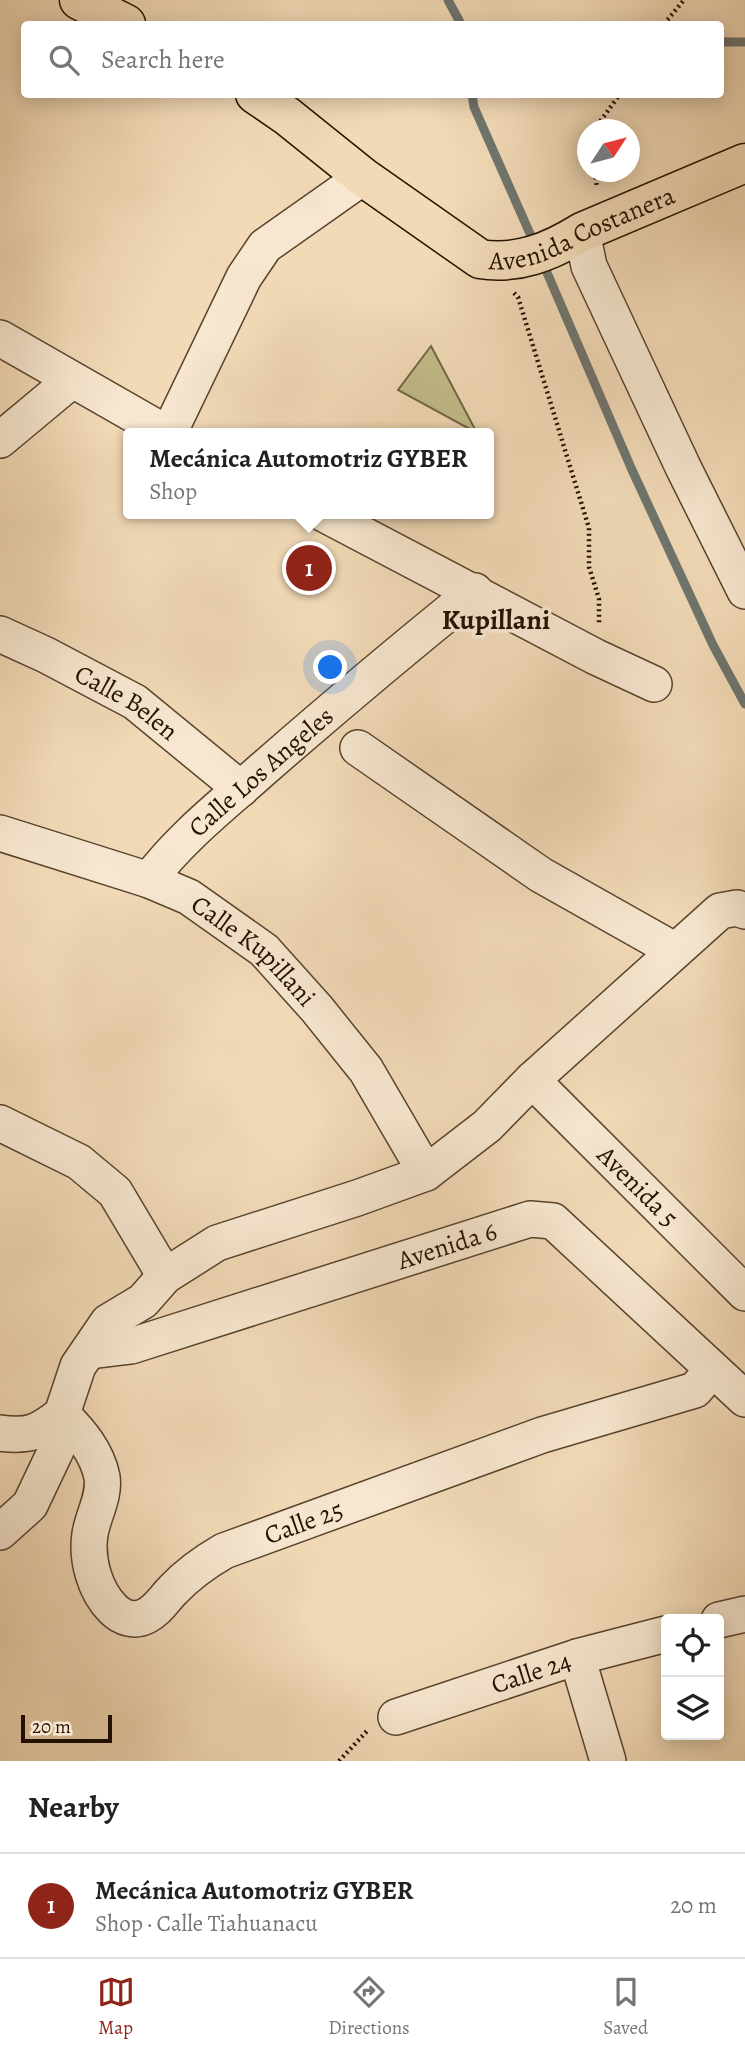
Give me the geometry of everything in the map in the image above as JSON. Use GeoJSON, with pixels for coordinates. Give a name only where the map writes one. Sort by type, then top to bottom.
{"type":"FeatureCollection","features":[{"type":"Feature","properties":{"kind":"main road"},"geometry":{"type":"LineString","coordinates":[[79,0],[120,21]]}},
{"type":"Feature","properties":{"kind":"main road","name":"Avenida Costanera"},"geometry":{"type":"LineString","coordinates":[[262,98],[363,177],[480,259],[506,261],[572,238],[745,163]]}},
{"type":"Feature","properties":{"kind":"street"},"geometry":{"type":"LineString","coordinates":[[170,428],[244,277],[265,246],[363,177]]}},
{"type":"Feature","properties":{"kind":"street"},"geometry":{"type":"LineString","coordinates":[[572,238],[589,266],[683,467],[745,591]]}},
{"type":"Feature","properties":{"kind":"street"},"geometry":{"type":"LineString","coordinates":[[0,338],[159,428]]}},
{"type":"Feature","properties":{"kind":"street"},"geometry":{"type":"LineString","coordinates":[[0,440],[72,380]]}},
{"type":"Feature","properties":{"kind":"street"},"geometry":{"type":"LineString","coordinates":[[334,519],[596,657],[654,684]]}},
{"type":"Feature","properties":{"kind":"street","name":"Calle Los Angeles"},"geometry":{"type":"LineString","coordinates":[[149,880],[164,859],[241,789],[377,670],[475,591]]}},
{"type":"Feature","properties":{"kind":"street","name":"Calle Belen"},"geometry":{"type":"LineString","coordinates":[[0,634],[135,702],[241,789]]}},
{"type":"Feature","properties":{"kind":"street"},"geometry":{"type":"LineString","coordinates":[[358,748],[541,875],[674,950]]}},
{"type":"Feature","properties":{"kind":"street","name":"Calle Kupillani"},"geometry":{"type":"LineString","coordinates":[[0,833],[149,880],[189,897],[264,950],[317,1009],[366,1070],[426,1173]]}},
{"type":"Feature","properties":{"kind":"street"},"geometry":{"type":"LineString","coordinates":[[0,1532],[30,1505],[57,1448],[62,1414],[78,1366],[108,1322],[143,1301],[164,1276],[217,1243],[426,1173],[486,1126],[532,1080],[720,911],[741,909]]}},
{"type":"Feature","properties":{"kind":"street","name":"Avenida 5"},"geometry":{"type":"LineString","coordinates":[[532,1080],[745,1293]]}},
{"type":"Feature","properties":{"kind":"street"},"geometry":{"type":"LineString","coordinates":[[0,1124],[79,1162],[116,1192],[164,1276]]}},
{"type":"Feature","properties":{"kind":"street","name":"Avenida 6"},"geometry":{"type":"LineString","coordinates":[[90,1351],[131,1346],[530,1219],[553,1221],[745,1399]]}},
{"type":"Feature","properties":{"kind":"street","name":"Calle 25"},"geometry":{"type":"LineString","coordinates":[[62,1414],[87,1443],[97,1461],[102,1479],[100,1502],[90,1535],[94,1578],[103,1599],[130,1620],[144,1617],[157,1608],[194,1571],[224,1550],[542,1435],[695,1390],[712,1370]]}},
{"type":"Feature","properties":{"kind":"street"},"geometry":{"type":"LineString","coordinates":[[0,1433],[19,1436],[40,1431],[62,1414]]}},
{"type":"Feature","properties":{"kind":"street"},"geometry":{"type":"LineString","coordinates":[[724,1619],[745,1614]]}},
{"type":"Feature","properties":{"kind":"street","name":"Calle 24"},"geometry":{"type":"LineString","coordinates":[[396,1717],[578,1657],[661,1635]]}},
{"type":"Feature","properties":{"kind":"street"},"geometry":{"type":"LineString","coordinates":[[578,1657],[608,1761]]}},
{"type":"Feature","properties":{"kind":"path"},"geometry":{"type":"LineString","coordinates":[[666,21],[684,0]]}},
{"type":"Feature","properties":{"kind":"path"},"geometry":{"type":"LineString","coordinates":[[602,119],[617,98]]}},
{"type":"Feature","properties":{"kind":"path"},"geometry":{"type":"LineString","coordinates":[[506,261],[509,288],[518,297],[589,528],[589,566],[600,607],[596,657]]}},
{"type":"Feature","properties":{"kind":"path"},"geometry":{"type":"LineString","coordinates":[[340,1761],[373,1726],[396,1717]]}},
{"type":"Feature","properties":{"kind":"shaded area"},"geometry":{"type":"Polygon","coordinates":[[[431,346],[474,428],[468,428],[398,390],[431,346]]]}},
{"type":"Feature","properties":{"kind":"waterway"},"geometry":{"type":"LineString","coordinates":[[448,0],[459,21]]}},
{"type":"Feature","properties":{"kind":"waterway"},"geometry":{"type":"LineString","coordinates":[[724,42],[745,42]]}},
{"type":"Feature","properties":{"kind":"waterway"},"geometry":{"type":"LineString","coordinates":[[473,98],[474,107],[535,245]]}},
{"type":"Feature","properties":{"kind":"waterway"},"geometry":{"type":"LineString","coordinates":[[542,261],[632,470],[713,645],[745,704]]}},
{"type":"Feature","properties":{"kind":"place","name":"Mecánica Automotriz GYBER"},"geometry":{"type":"Point","coordinates":[309,568]}},
{"type":"Feature","properties":{"kind":"district","name":"Kupillani"},"geometry":{"type":"Point","coordinates":[496,619]}}]}
